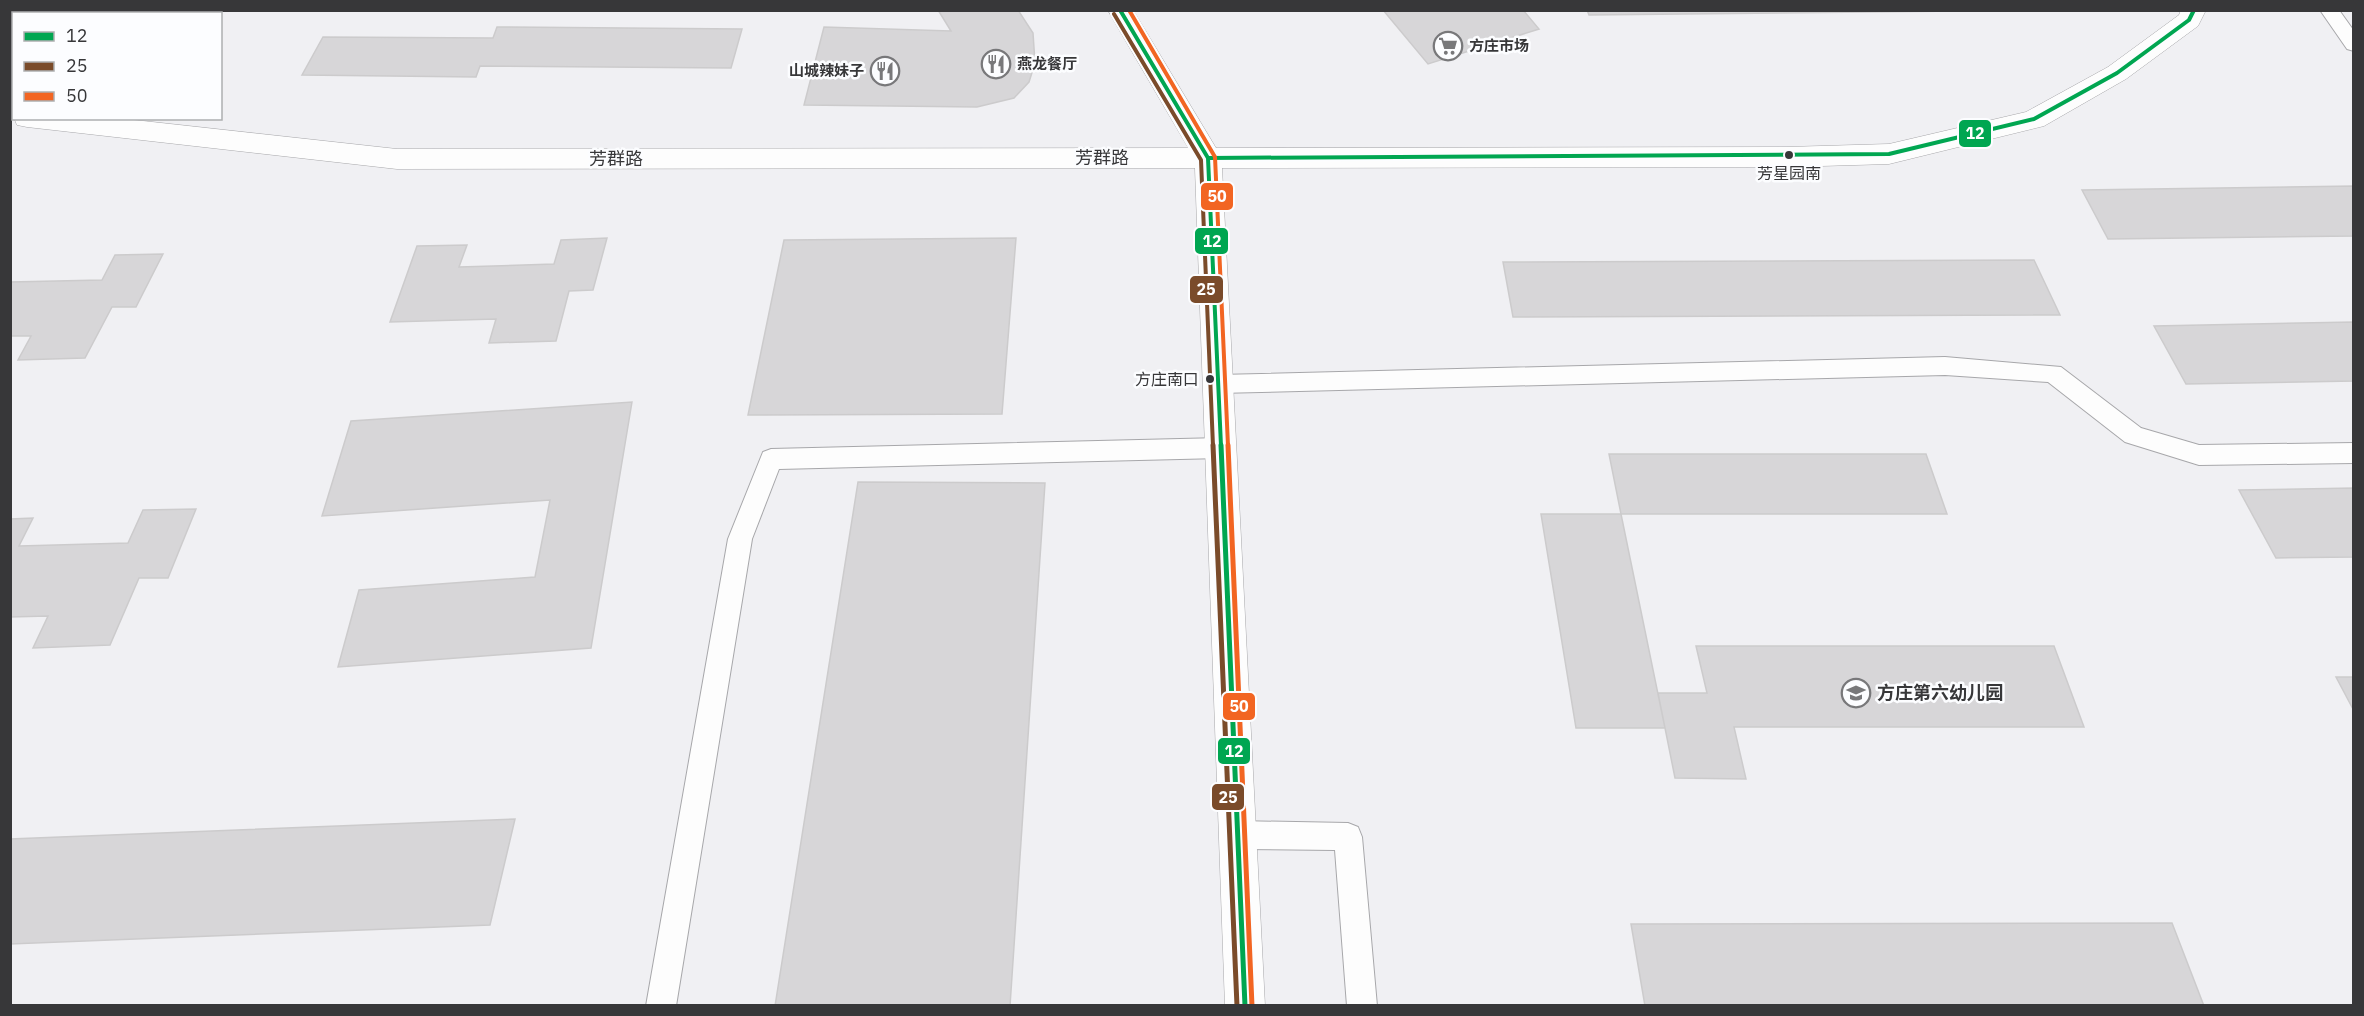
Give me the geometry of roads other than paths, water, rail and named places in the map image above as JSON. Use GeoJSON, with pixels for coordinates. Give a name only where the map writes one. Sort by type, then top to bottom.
{"type":"FeatureCollection","features":[{"type":"Feature","properties":{"kind":"street"},"geometry":{"type":"LineString","coordinates":[[1120,10],[1208,158],[1245,1005]]}},
{"type":"Feature","properties":{"kind":"street","name":"芳群路"},"geometry":{"type":"LineString","coordinates":[[45,120],[397,159],[1889,154],[2034,119],[2117,73],[2188,20],[2194,10]]}},
{"type":"Feature","properties":{"kind":"lane"},"geometry":{"type":"LineString","coordinates":[[2340,19],[2354,45]]}},
{"type":"Feature","properties":{"kind":"lane"},"geometry":{"type":"LineString","coordinates":[[1218,384],[1933,367],[2054,373],[2133,435],[2199,455],[2354,453]]}},
{"type":"Feature","properties":{"kind":"lane"},"geometry":{"type":"LineString","coordinates":[[660,1005],[740,539],[771,459],[1221,448]]}},
{"type":"Feature","properties":{"kind":"lane"},"geometry":{"type":"LineString","coordinates":[[1237,836],[1348,837],[1362,1005]]}},
{"type":"Feature","properties":{"kind":"place","name":"方庄市场"},"geometry":{"type":"Point","coordinates":[1448,46]}},
{"type":"Feature","properties":{"kind":"place","name":"燕龙餐厅"},"geometry":{"type":"Point","coordinates":[996,64]}},
{"type":"Feature","properties":{"kind":"place","name":"山城辣妹子"},"geometry":{"type":"Point","coordinates":[885,71]}},
{"type":"Feature","properties":{"kind":"place","name":"芳星园南"},"geometry":{"type":"Point","coordinates":[1789,155]}},
{"type":"Feature","properties":{"kind":"place","name":"方庄南口"},"geometry":{"type":"Point","coordinates":[1210,379]}},
{"type":"Feature","properties":{"kind":"place","name":"方庄第六幼儿园"},"geometry":{"type":"Point","coordinates":[1856,693]}}]}
